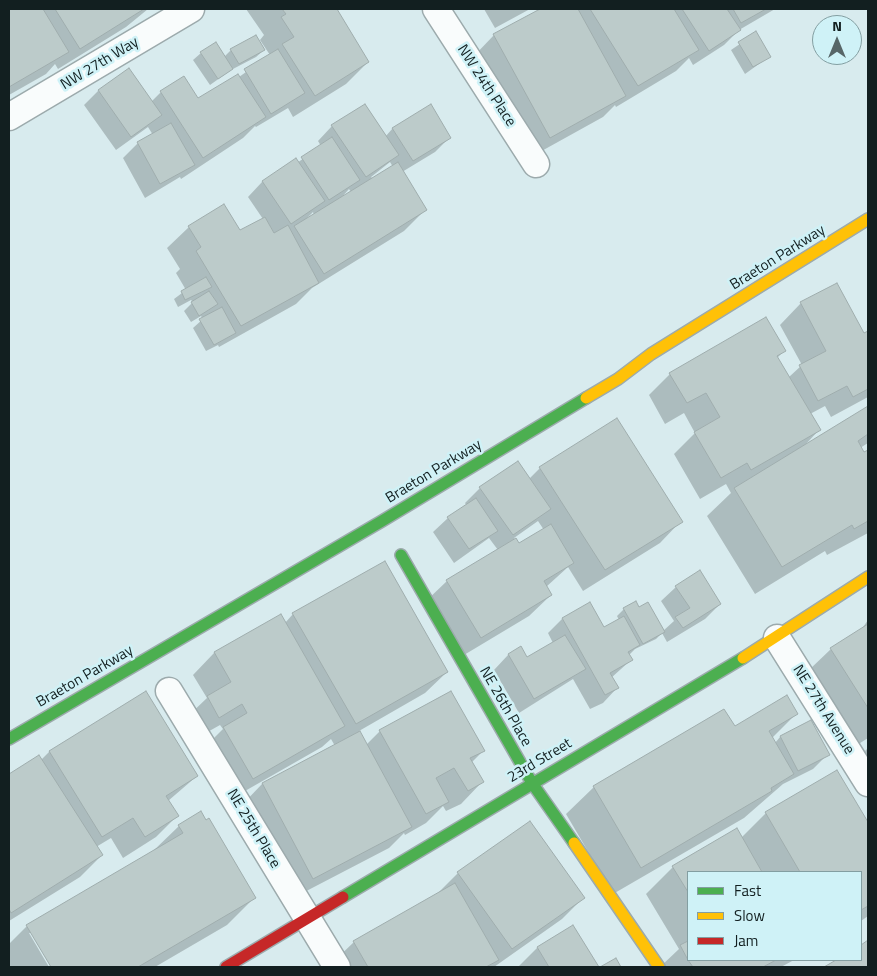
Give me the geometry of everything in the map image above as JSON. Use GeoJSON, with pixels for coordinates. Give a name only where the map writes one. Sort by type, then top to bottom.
{"type":"FeatureCollection","features":[{"type":"Feature","properties":{"kind":"street","name":"NW 27th Way"},"geometry":{"type":"LineString","coordinates":[[9,117],[191,9]]}},
{"type":"Feature","properties":{"kind":"street","name":"NW 24th Place"},"geometry":{"type":"LineString","coordinates":[[436,9],[536,164]]}},
{"type":"Feature","properties":{"kind":"street","name":"Braeton Parkway"},"geometry":{"type":"LineString","coordinates":[[9,739],[382,521],[618,379],[651,354],[868,219]]}},
{"type":"Feature","properties":{"kind":"street","name":"NE 26th Place"},"geometry":{"type":"LineString","coordinates":[[401,555],[532,783],[659,967]]}},
{"type":"Feature","properties":{"kind":"street","name":"23rd Street"},"geometry":{"type":"LineString","coordinates":[[226,967],[778,638],[868,577]]}},
{"type":"Feature","properties":{"kind":"street","name":"NE 27th Avenue"},"geometry":{"type":"LineString","coordinates":[[778,638],[868,783]]}},
{"type":"Feature","properties":{"kind":"street","name":"NE 25th Place"},"geometry":{"type":"LineString","coordinates":[[169,691],[337,967]]}},
{"type":"Feature","properties":{"kind":"building"},"geometry":{"type":"Polygon","coordinates":[[[9,9],[43,9],[69,52],[9,87],[9,9]]]}},
{"type":"Feature","properties":{"kind":"building"},"geometry":{"type":"Polygon","coordinates":[[[55,9],[144,9],[80,49],[55,9]]]}},
{"type":"Feature","properties":{"kind":"building"},"geometry":{"type":"Polygon","coordinates":[[[282,9],[337,9],[369,62],[315,96],[282,44],[294,37],[281,17],[286,14],[282,9]]]}},
{"type":"Feature","properties":{"kind":"building"},"geometry":{"type":"Polygon","coordinates":[[[540,9],[578,9],[626,96],[550,138],[493,34],[540,9]]]}},
{"type":"Feature","properties":{"kind":"building"},"geometry":{"type":"Polygon","coordinates":[[[590,9],[674,9],[699,50],[638,86],[590,9]]]}},
{"type":"Feature","properties":{"kind":"building"},"geometry":{"type":"Polygon","coordinates":[[[682,9],[727,9],[741,30],[709,51],[682,9]]]}},
{"type":"Feature","properties":{"kind":"building"},"geometry":{"type":"Polygon","coordinates":[[[733,9],[766,9],[741,23],[733,9]]]}},
{"type":"Feature","properties":{"kind":"building"},"geometry":{"type":"Polygon","coordinates":[[[756,31],[771,57],[753,67],[738,42],[756,31]]]}},
{"type":"Feature","properties":{"kind":"building"},"geometry":{"type":"Polygon","coordinates":[[[256,35],[265,50],[239,64],[230,49],[256,35]]]}},
{"type":"Feature","properties":{"kind":"building"},"geometry":{"type":"Polygon","coordinates":[[[216,42],[233,69],[218,79],[200,52],[216,42]]]}},
{"type":"Feature","properties":{"kind":"building"},"geometry":{"type":"Polygon","coordinates":[[[278,49],[305,93],[271,114],[244,69],[278,49]]]}},
{"type":"Feature","properties":{"kind":"building"},"geometry":{"type":"Polygon","coordinates":[[[129,68],[162,115],[131,137],[98,90],[129,68]]]}},
{"type":"Feature","properties":{"kind":"building"},"geometry":{"type":"Polygon","coordinates":[[[238,74],[266,117],[203,158],[160,91],[184,76],[198,98],[238,74]]]}},
{"type":"Feature","properties":{"kind":"building"},"geometry":{"type":"Polygon","coordinates":[[[365,104],[399,155],[366,177],[331,125],[365,104]]]}},
{"type":"Feature","properties":{"kind":"building"},"geometry":{"type":"Polygon","coordinates":[[[431,104],[451,138],[413,161],[392,128],[431,104]]]}},
{"type":"Feature","properties":{"kind":"building"},"geometry":{"type":"Polygon","coordinates":[[[171,123],[195,165],[160,184],[137,142],[171,123]]]}},
{"type":"Feature","properties":{"kind":"building"},"geometry":{"type":"Polygon","coordinates":[[[332,137],[360,180],[329,200],[301,157],[332,137]]]}},
{"type":"Feature","properties":{"kind":"building"},"geometry":{"type":"Polygon","coordinates":[[[296,158],[325,201],[291,224],[262,181],[296,158]]]}},
{"type":"Feature","properties":{"kind":"building"},"geometry":{"type":"Polygon","coordinates":[[[398,162],[427,210],[324,274],[294,226],[398,162]]]}},
{"type":"Feature","properties":{"kind":"building"},"geometry":{"type":"Polygon","coordinates":[[[224,204],[240,230],[265,217],[274,233],[288,225],[319,283],[241,326],[196,251],[201,247],[188,226],[224,204]]]}},
{"type":"Feature","properties":{"kind":"building"},"geometry":{"type":"Polygon","coordinates":[[[206,277],[212,287],[185,300],[181,291],[206,277]]]}},
{"type":"Feature","properties":{"kind":"building"},"geometry":{"type":"Polygon","coordinates":[[[837,283],[864,333],[868,331],[868,389],[853,397],[847,386],[818,401],[799,365],[826,351],[800,302],[837,283]]]}},
{"type":"Feature","properties":{"kind":"building"},"geometry":{"type":"Polygon","coordinates":[[[209,291],[218,304],[199,316],[191,302],[209,291]]]}},
{"type":"Feature","properties":{"kind":"building"},"geometry":{"type":"Polygon","coordinates":[[[222,307],[236,333],[214,345],[199,319],[222,307]]]}},
{"type":"Feature","properties":{"kind":"building"},"geometry":{"type":"Polygon","coordinates":[[[766,317],[786,351],[777,356],[821,430],[751,470],[747,463],[721,478],[694,432],[720,417],[706,393],[687,403],[669,373],[766,317]]]}},
{"type":"Feature","properties":{"kind":"building"},"geometry":{"type":"Polygon","coordinates":[[[868,406],[868,434],[858,441],[864,452],[868,450],[868,521],[854,529],[852,525],[782,567],[734,488],[868,406]]]}},
{"type":"Feature","properties":{"kind":"building"},"geometry":{"type":"Polygon","coordinates":[[[617,418],[683,522],[605,570],[539,467],[617,418]]]}},
{"type":"Feature","properties":{"kind":"building"},"geometry":{"type":"Polygon","coordinates":[[[518,461],[551,509],[513,535],[479,487],[518,461]]]}},
{"type":"Feature","properties":{"kind":"building"},"geometry":{"type":"Polygon","coordinates":[[[476,498],[498,531],[469,549],[447,517],[476,498]]]}},
{"type":"Feature","properties":{"kind":"building"},"geometry":{"type":"Polygon","coordinates":[[[551,524],[574,563],[544,581],[552,595],[481,638],[446,580],[516,538],[519,543],[551,524]]]}},
{"type":"Feature","properties":{"kind":"building"},"geometry":{"type":"Polygon","coordinates":[[[385,561],[448,672],[356,724],[292,613],[385,561]]]}},
{"type":"Feature","properties":{"kind":"building"},"geometry":{"type":"Polygon","coordinates":[[[700,570],[721,604],[683,628],[675,617],[690,608],[675,586],[700,570]]]}},
{"type":"Feature","properties":{"kind":"building"},"geometry":{"type":"Polygon","coordinates":[[[636,601],[639,607],[648,602],[665,632],[643,644],[623,608],[636,601]]]}},
{"type":"Feature","properties":{"kind":"building"},"geometry":{"type":"Polygon","coordinates":[[[590,602],[604,627],[624,616],[640,645],[628,652],[633,660],[610,673],[619,688],[605,695],[562,618],[590,602]]]}},
{"type":"Feature","properties":{"kind":"building"},"geometry":{"type":"Polygon","coordinates":[[[281,614],[345,726],[253,779],[223,727],[247,713],[242,704],[219,718],[207,696],[231,682],[214,652],[281,614]]]}},
{"type":"Feature","properties":{"kind":"building"},"geometry":{"type":"Polygon","coordinates":[[[868,624],[868,708],[830,648],[868,624]]]}},
{"type":"Feature","properties":{"kind":"building"},"geometry":{"type":"Polygon","coordinates":[[[565,635],[586,669],[534,699],[508,654],[521,646],[527,657],[565,635]]]}},
{"type":"Feature","properties":{"kind":"building"},"geometry":{"type":"Polygon","coordinates":[[[146,691],[198,776],[166,796],[179,816],[145,837],[133,818],[102,837],[49,751],[146,691]]]}},
{"type":"Feature","properties":{"kind":"building"},"geometry":{"type":"Polygon","coordinates":[[[451,691],[485,751],[470,758],[484,782],[468,791],[454,768],[436,778],[449,802],[426,814],[379,730],[451,691]]]}},
{"type":"Feature","properties":{"kind":"building"},"geometry":{"type":"Polygon","coordinates":[[[787,695],[798,714],[769,731],[794,774],[771,788],[772,791],[641,868],[593,786],[724,709],[735,726],[787,695]]]}},
{"type":"Feature","properties":{"kind":"building"},"geometry":{"type":"Polygon","coordinates":[[[811,720],[830,755],[798,771],[780,736],[811,720]]]}},
{"type":"Feature","properties":{"kind":"building"},"geometry":{"type":"Polygon","coordinates":[[[360,731],[412,827],[313,879],[262,783],[360,731]]]}},
{"type":"Feature","properties":{"kind":"building"},"geometry":{"type":"Polygon","coordinates":[[[39,755],[103,855],[11,913],[9,909],[9,774],[39,755]]]}},
{"type":"Feature","properties":{"kind":"building"},"geometry":{"type":"Polygon","coordinates":[[[837,770],[868,822],[868,906],[862,909],[862,871],[799,871],[765,812],[837,770]]]}},
{"type":"Feature","properties":{"kind":"building"},"geometry":{"type":"Polygon","coordinates":[[[201,811],[206,820],[209,818],[256,898],[138,967],[51,967],[26,925],[183,833],[178,825],[201,811]]]}},
{"type":"Feature","properties":{"kind":"building"},"geometry":{"type":"Polygon","coordinates":[[[530,821],[585,898],[512,949],[457,872],[530,821]]]}},
{"type":"Feature","properties":{"kind":"building"},"geometry":{"type":"Polygon","coordinates":[[[737,828],[761,871],[687,871],[687,890],[672,866],[737,828]]]}},
{"type":"Feature","properties":{"kind":"building"},"geometry":{"type":"Polygon","coordinates":[[[455,883],[499,960],[486,967],[368,967],[353,941],[455,883]]]}},
{"type":"Feature","properties":{"kind":"building"},"geometry":{"type":"Polygon","coordinates":[[[573,925],[599,967],[549,967],[537,947],[573,925]]]}},
{"type":"Feature","properties":{"kind":"building"},"geometry":{"type":"Polygon","coordinates":[[[868,940],[868,967],[824,967],[834,961],[862,961],[862,944],[868,940]]]}},
{"type":"Feature","properties":{"kind":"building"},"geometry":{"type":"Polygon","coordinates":[[[687,942],[687,958],[680,945],[687,942]]]}},
{"type":"Feature","properties":{"kind":"building"},"geometry":{"type":"Polygon","coordinates":[[[616,958],[621,967],[600,967],[616,958]]]}},
{"type":"Feature","properties":{"kind":"building"},"geometry":{"type":"Polygon","coordinates":[[[689,961],[774,961],[763,967],[693,967],[689,961]]]}},
{"type":"Feature","properties":{"kind":"traffic: fast"},"geometry":{"type":"LineString","coordinates":[[9,739],[382,521],[586,398]]}},
{"type":"Feature","properties":{"kind":"traffic: fast"},"geometry":{"type":"LineString","coordinates":[[401,555],[532,783],[574,843]]}},
{"type":"Feature","properties":{"kind":"traffic: fast"},"geometry":{"type":"LineString","coordinates":[[343,897],[743,658]]}},
{"type":"Feature","properties":{"kind":"traffic: slow"},"geometry":{"type":"LineString","coordinates":[[586,398],[618,379],[651,354],[868,219]]}},
{"type":"Feature","properties":{"kind":"traffic: slow"},"geometry":{"type":"LineString","coordinates":[[743,658],[868,577]]}},
{"type":"Feature","properties":{"kind":"traffic: slow"},"geometry":{"type":"LineString","coordinates":[[574,843],[659,967]]}},
{"type":"Feature","properties":{"kind":"traffic: jam"},"geometry":{"type":"LineString","coordinates":[[226,967],[343,897]]}}]}
